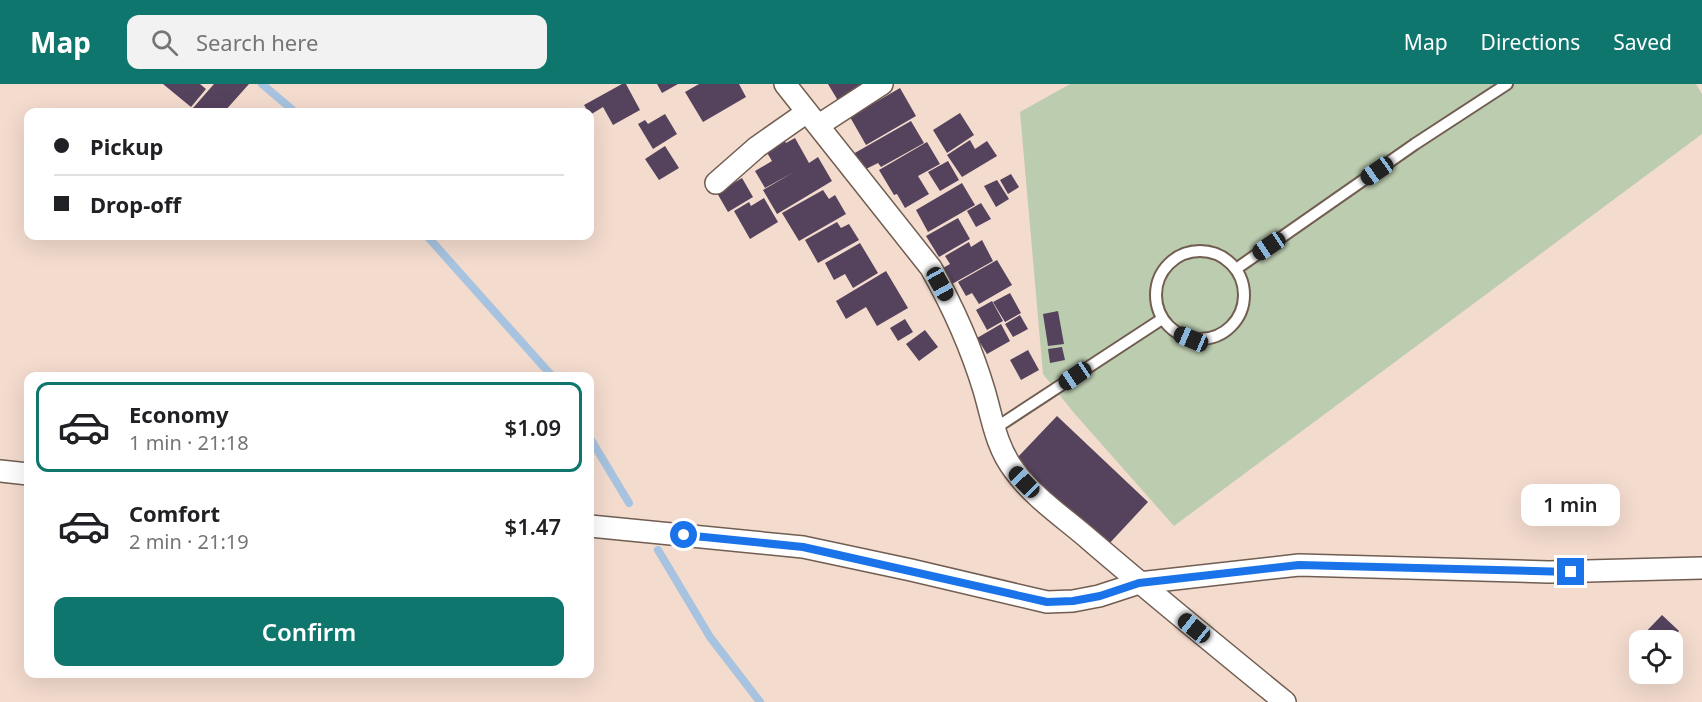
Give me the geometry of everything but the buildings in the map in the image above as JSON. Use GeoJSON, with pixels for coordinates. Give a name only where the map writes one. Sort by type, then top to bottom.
{"type":"FeatureCollection","features":[{"type":"Feature","properties":{"kind":"street"},"geometry":{"type":"LineString","coordinates":[[785,84],[931,268],[967,341],[984,389],[994,429],[1014,471],[1034,492],[1139,583],[1285,702]]}},
{"type":"Feature","properties":{"kind":"street"},"geometry":{"type":"LineString","coordinates":[[716,183],[757,147],[882,84]]}},
{"type":"Feature","properties":{"kind":"street"},"geometry":{"type":"LineString","coordinates":[[0,471],[24,474]]}},
{"type":"Feature","properties":{"kind":"street"},"geometry":{"type":"LineString","coordinates":[[594,526],[803,547],[1047,602],[1073,601],[1100,596],[1139,583],[1299,565],[1550,572],[1702,568]]}},
{"type":"Feature","properties":{"kind":"lane"},"geometry":{"type":"LineString","coordinates":[[1236,269],[1415,144],[1507,84]]}},
{"type":"Feature","properties":{"kind":"lane"},"geometry":{"type":"LineString","coordinates":[[1190,251],[1207,251],[1223,257],[1236,269],[1243,285],[1244,303],[1238,320],[1225,332],[1209,339],[1191,339],[1174,332],[1162,319],[1156,303],[1156,286],[1163,270],[1174,258],[1190,251]]}},
{"type":"Feature","properties":{"kind":"lane"},"geometry":{"type":"LineString","coordinates":[[994,429],[1162,319]]}},
{"type":"Feature","properties":{"kind":"green space"},"geometry":{"type":"Polygon","coordinates":[[[1070,84],[1696,84],[1702,94],[1702,134],[1174,526],[1074,413],[1043,374],[1020,112],[1070,84]]]}},
{"type":"Feature","properties":{"kind":"waterway"},"geometry":{"type":"LineString","coordinates":[[262,84],[290,108]]}},
{"type":"Feature","properties":{"kind":"waterway"},"geometry":{"type":"LineString","coordinates":[[431,240],[548,372]]}},
{"type":"Feature","properties":{"kind":"waterway"},"geometry":{"type":"LineString","coordinates":[[594,445],[629,503]]}},
{"type":"Feature","properties":{"kind":"waterway"},"geometry":{"type":"LineString","coordinates":[[658,550],[710,637],[760,702]]}},
{"type":"Feature","properties":{"kind":"route"},"geometry":{"type":"LineString","coordinates":[[684,535],[803,547],[1047,602],[1073,601],[1100,596],[1139,583],[1299,565],[1571,572]]}}]}
